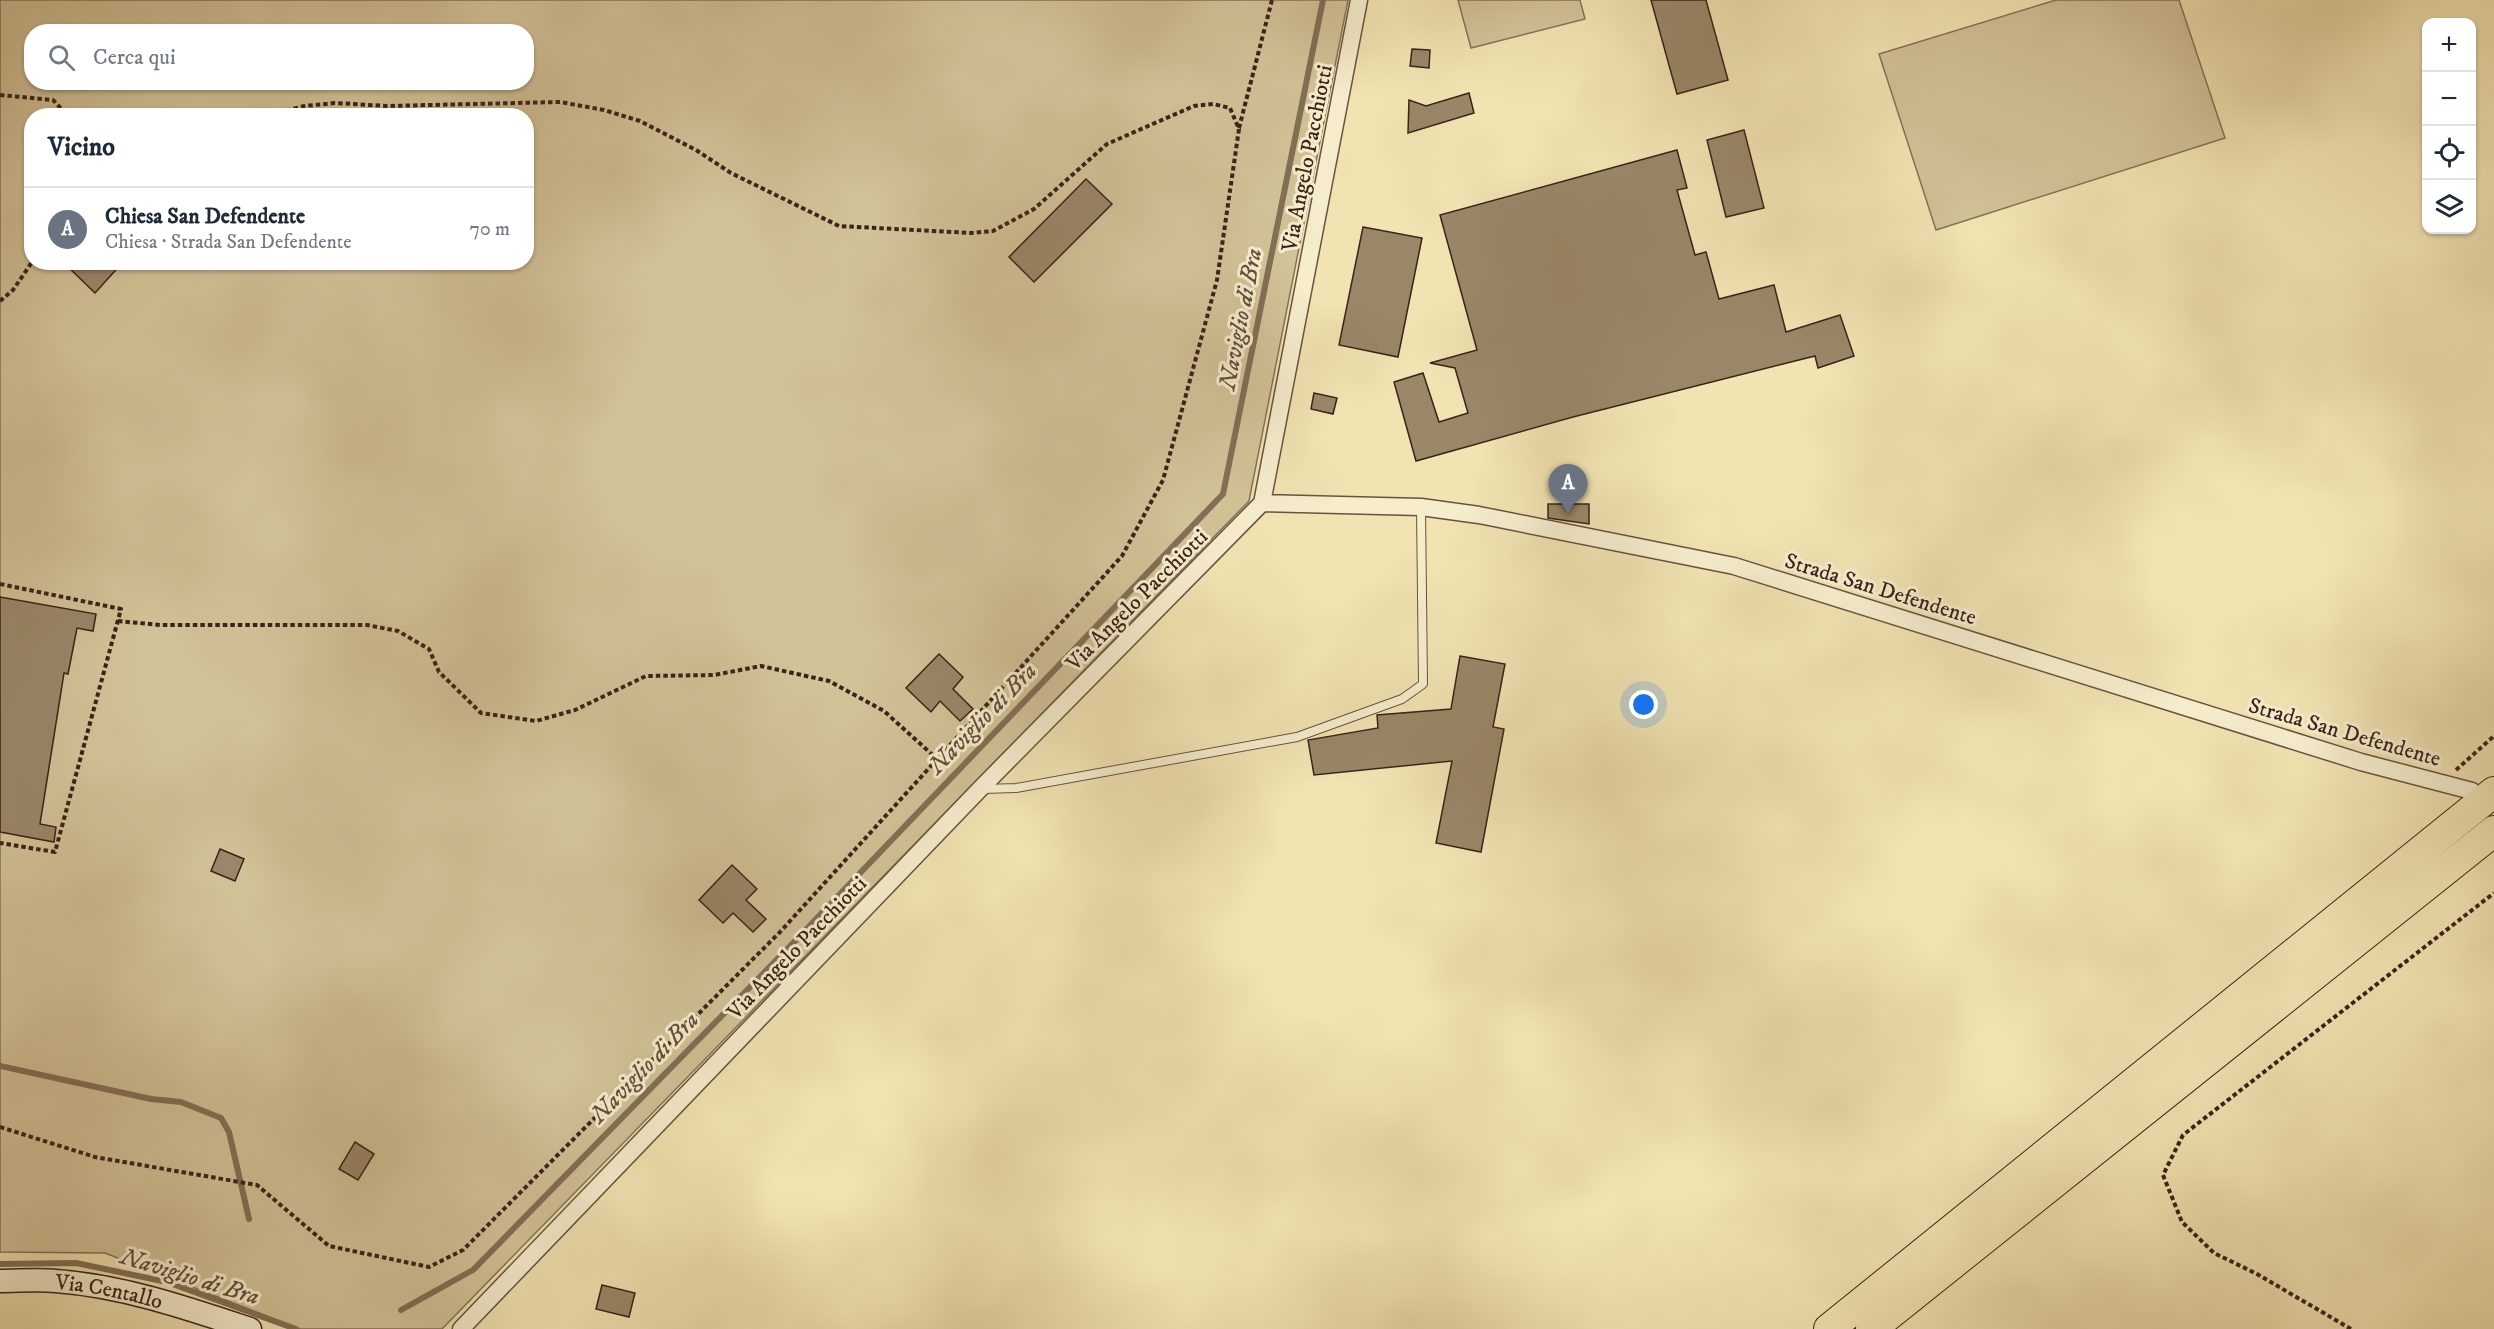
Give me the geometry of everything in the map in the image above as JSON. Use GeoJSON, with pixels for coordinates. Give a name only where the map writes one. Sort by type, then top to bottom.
{"type":"FeatureCollection","features":[{"type":"Feature","properties":{"kind":"highway"},"geometry":{"type":"LineString","coordinates":[[1829,1329],[2483,791]]}},
{"type":"Feature","properties":{"kind":"highway"},"geometry":{"type":"LineString","coordinates":[[1871,1329],[2494,831]]}},
{"type":"Feature","properties":{"kind":"main road","name":"Via Centallo"},"geometry":{"type":"LineString","coordinates":[[0,1281],[56,1281],[106,1288],[169,1302],[250,1329]]}},
{"type":"Feature","properties":{"kind":"street","name":"Via Angelo Pacchiotti"},"geometry":{"type":"LineString","coordinates":[[462,1329],[980,789],[1262,503],[1359,0]]}},
{"type":"Feature","properties":{"kind":"street","name":"Strada San Defendente"},"geometry":{"type":"LineString","coordinates":[[1262,503],[1421,507],[1514,522],[1734,566],[2361,762],[2483,791]]}},
{"type":"Feature","properties":{"kind":"lane"},"geometry":{"type":"LineString","coordinates":[[980,789],[1016,788],[1297,737],[1402,699],[1423,684],[1421,507]]}},
{"type":"Feature","properties":{"kind":"path"},"geometry":{"type":"LineString","coordinates":[[0,1127],[95,1157],[249,1182],[257,1185],[329,1246],[429,1267],[463,1250],[780,932],[1122,556],[1163,480],[1217,280],[1239,129],[1272,0]]}},
{"type":"Feature","properties":{"kind":"path"},"geometry":{"type":"LineString","coordinates":[[0,94],[53,100],[60,108]]}},
{"type":"Feature","properties":{"kind":"path"},"geometry":{"type":"LineString","coordinates":[[296,108],[336,103],[387,106],[560,102],[604,110],[639,122],[696,150],[731,173],[839,226],[971,233],[993,231],[1034,209],[1107,144],[1194,106],[1213,104],[1230,108],[1239,129]]}},
{"type":"Feature","properties":{"kind":"path"},"geometry":{"type":"LineString","coordinates":[[0,301],[13,290],[27,270]]}},
{"type":"Feature","properties":{"kind":"path"},"geometry":{"type":"LineString","coordinates":[[0,584],[121,609],[56,852],[0,843]]}},
{"type":"Feature","properties":{"kind":"path"},"geometry":{"type":"LineString","coordinates":[[118,621],[160,625],[367,625],[398,631],[429,649],[439,672],[481,713],[536,721],[575,710],[646,676],[714,675],[761,666],[829,681],[884,711],[937,759]]}},
{"type":"Feature","properties":{"kind":"path"},"geometry":{"type":"LineString","coordinates":[[2443,783],[2494,736]]}},
{"type":"Feature","properties":{"kind":"path"},"geometry":{"type":"LineString","coordinates":[[2351,1329],[2257,1274],[2214,1253],[2182,1222],[2163,1175],[2183,1135],[2494,893]]}},
{"type":"Feature","properties":{"kind":"shaded area"},"geometry":{"type":"Polygon","coordinates":[[[0,0],[1348,0],[1249,501],[442,1329],[300,1329],[105,1253],[0,1252],[0,0]]]}},
{"type":"Feature","properties":{"kind":"shaded area"},"geometry":{"type":"Polygon","coordinates":[[[1458,0],[1580,0],[1585,19],[1471,48],[1458,0]]]}},
{"type":"Feature","properties":{"kind":"shaded area"},"geometry":{"type":"Polygon","coordinates":[[[2056,0],[2179,0],[2225,138],[1936,230],[1879,54],[2056,0]]]}},
{"type":"Feature","properties":{"kind":"building"},"geometry":{"type":"Polygon","coordinates":[[[1651,0],[1706,0],[1728,80],[1677,94],[1651,0]]]}},
{"type":"Feature","properties":{"kind":"building"},"geometry":{"type":"Polygon","coordinates":[[[1412,49],[1430,50],[1429,68],[1410,66],[1412,49]]]}},
{"type":"Feature","properties":{"kind":"building"},"geometry":{"type":"Polygon","coordinates":[[[1469,93],[1474,113],[1408,133],[1409,100],[1426,106],[1469,93]]]}},
{"type":"Feature","properties":{"kind":"building"},"geometry":{"type":"Polygon","coordinates":[[[1744,130],[1764,208],[1726,217],[1707,140],[1744,130]]]}},
{"type":"Feature","properties":{"kind":"building"},"geometry":{"type":"Polygon","coordinates":[[[1677,150],[1687,188],[1677,190],[1695,255],[1706,252],[1719,299],[1774,285],[1786,332],[1840,315],[1854,356],[1818,368],[1815,356],[1573,417],[1416,461],[1394,382],[1423,373],[1439,422],[1468,413],[1455,368],[1430,363],[1477,350],[1440,215],[1677,150]]]}},
{"type":"Feature","properties":{"kind":"building"},"geometry":{"type":"Polygon","coordinates":[[[1086,179],[1112,204],[1034,282],[1009,257],[1086,179]]]}},
{"type":"Feature","properties":{"kind":"building"},"geometry":{"type":"Polygon","coordinates":[[[1363,227],[1422,238],[1398,357],[1339,345],[1363,227]]]}},
{"type":"Feature","properties":{"kind":"building"},"geometry":{"type":"Polygon","coordinates":[[[71,270],[116,270],[95,293],[71,270]]]}},
{"type":"Feature","properties":{"kind":"building"},"geometry":{"type":"Polygon","coordinates":[[[1314,393],[1337,398],[1333,414],[1311,409],[1314,393]]]}},
{"type":"Feature","properties":{"kind":"building"},"geometry":{"type":"Polygon","coordinates":[[[1548,504],[1589,504],[1589,524],[1548,518],[1548,504]]]}},
{"type":"Feature","properties":{"kind":"building"},"geometry":{"type":"Polygon","coordinates":[[[0,597],[96,614],[93,631],[77,628],[68,674],[64,673],[40,824],[56,827],[54,842],[0,832],[0,597]]]}},
{"type":"Feature","properties":{"kind":"building"},"geometry":{"type":"Polygon","coordinates":[[[939,654],[963,677],[953,689],[973,709],[960,721],[940,701],[931,712],[906,688],[939,654]]]}},
{"type":"Feature","properties":{"kind":"building"},"geometry":{"type":"Polygon","coordinates":[[[1460,656],[1505,664],[1493,727],[1504,729],[1481,852],[1436,843],[1452,761],[1314,775],[1308,740],[1378,728],[1377,715],[1451,709],[1460,656]]]}},
{"type":"Feature","properties":{"kind":"building"},"geometry":{"type":"Polygon","coordinates":[[[220,849],[244,859],[235,881],[211,871],[220,849]]]}},
{"type":"Feature","properties":{"kind":"building"},"geometry":{"type":"Polygon","coordinates":[[[732,865],[757,889],[746,900],[766,919],[753,932],[733,913],[723,923],[699,900],[732,865]]]}},
{"type":"Feature","properties":{"kind":"building"},"geometry":{"type":"Polygon","coordinates":[[[355,1142],[374,1154],[358,1180],[339,1169],[355,1142]]]}},
{"type":"Feature","properties":{"kind":"building"},"geometry":{"type":"Polygon","coordinates":[[[602,1285],[635,1293],[629,1317],[596,1309],[602,1285]]]}},
{"type":"Feature","properties":{"kind":"waterway","name":"Naviglio di Bra"},"geometry":{"type":"LineString","coordinates":[[401,1310],[473,1270],[795,941],[1223,494],[1323,0]]}},
{"type":"Feature","properties":{"kind":"waterway"},"geometry":{"type":"LineString","coordinates":[[0,1066],[151,1099],[181,1102],[221,1118],[229,1132],[249,1219]]}},
{"type":"Feature","properties":{"kind":"waterway","name":"Naviglio di Bra"},"geometry":{"type":"LineString","coordinates":[[0,1264],[76,1263],[167,1282],[296,1329]]}},
{"type":"Feature","properties":{"kind":"place","name":"Chiesa San Defendente"},"geometry":{"type":"Point","coordinates":[1568,514]}}]}
